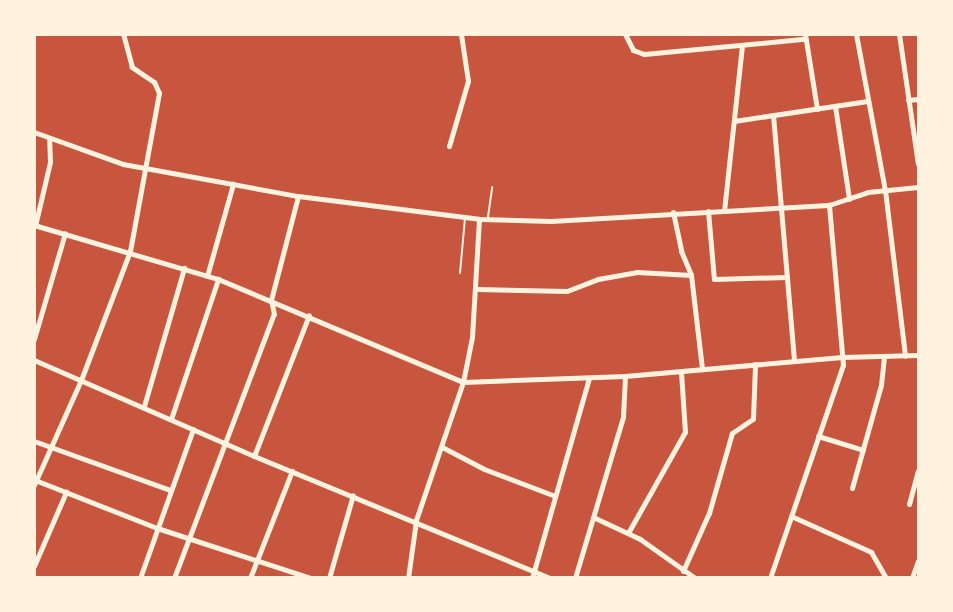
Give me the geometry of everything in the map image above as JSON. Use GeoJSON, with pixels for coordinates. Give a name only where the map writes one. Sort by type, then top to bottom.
{"type":"FeatureCollection","features":[{"type":"Feature","properties":{"kind":"street"},"geometry":{"type":"LineString","coordinates":[[123,34],[132,67],[154,82],[159,93],[130,251],[81,380],[35,482],[157,528],[310,578]]}},
{"type":"Feature","properties":{"kind":"street"},"geometry":{"type":"LineString","coordinates":[[449,146],[468,81],[461,34]]}},
{"type":"Feature","properties":{"kind":"street"},"geometry":{"type":"LineString","coordinates":[[625,34],[639,54],[742,46],[783,38],[804,37],[817,109]]}},
{"type":"Feature","properties":{"kind":"street"},"geometry":{"type":"LineString","coordinates":[[856,34],[885,190],[905,356]]}},
{"type":"Feature","properties":{"kind":"street"},"geometry":{"type":"LineString","coordinates":[[898,34],[918,164]]}},
{"type":"Feature","properties":{"kind":"street"},"geometry":{"type":"LineString","coordinates":[[724,211],[742,46]]}},
{"type":"Feature","properties":{"kind":"street"},"geometry":{"type":"LineString","coordinates":[[908,100],[918,99]]}},
{"type":"Feature","properties":{"kind":"street"},"geometry":{"type":"LineString","coordinates":[[734,120],[868,101]]}},
{"type":"Feature","properties":{"kind":"street"},"geometry":{"type":"LineString","coordinates":[[835,106],[849,199]]}},
{"type":"Feature","properties":{"kind":"street"},"geometry":{"type":"LineString","coordinates":[[773,115],[794,360]]}},
{"type":"Feature","properties":{"kind":"street"},"geometry":{"type":"LineString","coordinates":[[34,132],[104,159],[298,196],[488,220],[551,221],[673,212],[829,205],[885,190],[918,187]]}},
{"type":"Feature","properties":{"kind":"street"},"geometry":{"type":"LineString","coordinates":[[49,138],[52,148],[35,226],[130,251],[218,279],[309,315],[463,382],[626,376],[794,360],[918,355]]}},
{"type":"Feature","properties":{"kind":"street"},"geometry":{"type":"LineString","coordinates":[[207,276],[233,184]]}},
{"type":"Feature","properties":{"kind":"street"},"geometry":{"type":"LineString","coordinates":[[174,578],[274,314],[271,300],[298,196]]}},
{"type":"Feature","properties":{"kind":"street"},"geometry":{"type":"LineString","coordinates":[[770,578],[842,370],[829,205]]}},
{"type":"Feature","properties":{"kind":"street"},"geometry":{"type":"LineString","coordinates":[[708,211],[714,279],[787,277]]}},
{"type":"Feature","properties":{"kind":"street"},"geometry":{"type":"LineString","coordinates":[[673,212],[681,251],[692,274],[702,369]]}},
{"type":"Feature","properties":{"kind":"street"},"geometry":{"type":"LineString","coordinates":[[408,578],[416,520],[463,382],[477,289],[479,219]]}},
{"type":"Feature","properties":{"kind":"street"},"geometry":{"type":"LineString","coordinates":[[34,339],[65,233]]}},
{"type":"Feature","properties":{"kind":"street"},"geometry":{"type":"LineString","coordinates":[[144,406],[183,268]]}},
{"type":"Feature","properties":{"kind":"street"},"geometry":{"type":"LineString","coordinates":[[477,289],[567,291],[598,279],[637,272],[692,274]]}},
{"type":"Feature","properties":{"kind":"street"},"geometry":{"type":"LineString","coordinates":[[171,419],[218,279]]}},
{"type":"Feature","properties":{"kind":"street"},"geometry":{"type":"LineString","coordinates":[[254,456],[309,315]]}},
{"type":"Feature","properties":{"kind":"street"},"geometry":{"type":"LineString","coordinates":[[852,488],[881,385],[884,356]]}},
{"type":"Feature","properties":{"kind":"street"},"geometry":{"type":"LineString","coordinates":[[34,360],[144,406],[254,456],[416,520],[550,578]]}},
{"type":"Feature","properties":{"kind":"street"},"geometry":{"type":"LineString","coordinates":[[683,572],[709,513],[731,436],[753,419],[755,364]]}},
{"type":"Feature","properties":{"kind":"street"},"geometry":{"type":"LineString","coordinates":[[628,533],[685,432],[681,371]]}},
{"type":"Feature","properties":{"kind":"street"},"geometry":{"type":"LineString","coordinates":[[574,578],[622,417],[626,376]]}},
{"type":"Feature","properties":{"kind":"street"},"geometry":{"type":"LineString","coordinates":[[532,578],[589,378]]}},
{"type":"Feature","properties":{"kind":"street"},"geometry":{"type":"LineString","coordinates":[[140,578],[193,429]]}},
{"type":"Feature","properties":{"kind":"street"},"geometry":{"type":"LineString","coordinates":[[818,436],[863,450]]}},
{"type":"Feature","properties":{"kind":"street"},"geometry":{"type":"LineString","coordinates":[[34,441],[170,490]]}},
{"type":"Feature","properties":{"kind":"street"},"geometry":{"type":"LineString","coordinates":[[442,447],[484,469],[555,496]]}},
{"type":"Feature","properties":{"kind":"street"},"geometry":{"type":"LineString","coordinates":[[250,578],[292,471]]}},
{"type":"Feature","properties":{"kind":"street"},"geometry":{"type":"LineString","coordinates":[[909,504],[918,471]]}},
{"type":"Feature","properties":{"kind":"street"},"geometry":{"type":"LineString","coordinates":[[34,566],[66,492]]}},
{"type":"Feature","properties":{"kind":"street"},"geometry":{"type":"LineString","coordinates":[[328,578],[353,495]]}},
{"type":"Feature","properties":{"kind":"street"},"geometry":{"type":"LineString","coordinates":[[791,516],[871,552],[886,578]]}},
{"type":"Feature","properties":{"kind":"street"},"geometry":{"type":"LineString","coordinates":[[593,518],[628,533],[695,578]]}},
{"type":"Feature","properties":{"kind":"street"},"geometry":{"type":"LineString","coordinates":[[912,578],[918,561]]}},
{"type":"Feature","properties":{"kind":"street"},"geometry":{"type":"LineString","coordinates":[[285,578],[288,570]]}},
{"type":"Feature","properties":{"kind":"lane"},"geometry":{"type":"LineString","coordinates":[[488,220],[492,187]]}},
{"type":"Feature","properties":{"kind":"lane"},"geometry":{"type":"LineString","coordinates":[[459,273],[465,218]]}}]}
